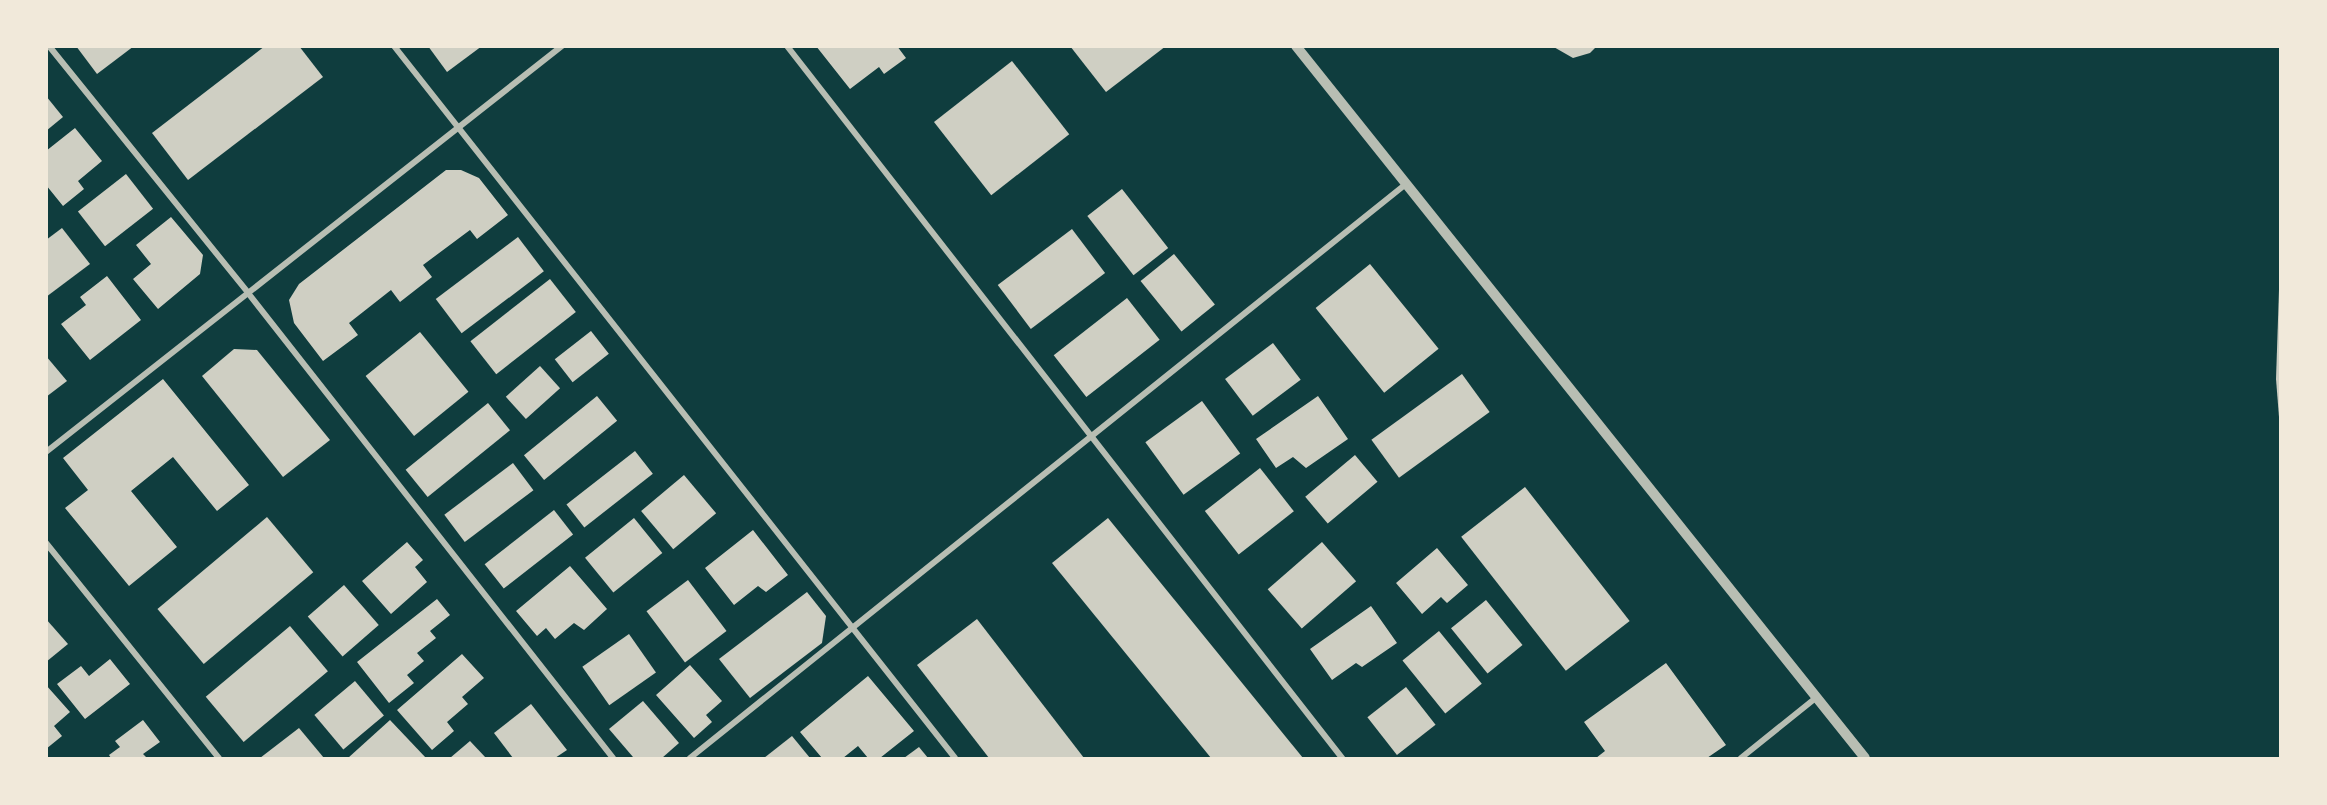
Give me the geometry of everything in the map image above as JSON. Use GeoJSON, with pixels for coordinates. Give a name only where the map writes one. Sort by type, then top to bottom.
{"type":"FeatureCollection","features":[{"type":"Feature","properties":{"kind":"street"},"geometry":{"type":"LineString","coordinates":[[49,46],[248,293],[613,759]]}},
{"type":"Feature","properties":{"kind":"street"},"geometry":{"type":"LineString","coordinates":[[394,46],[955,759]]}},
{"type":"Feature","properties":{"kind":"street"},"geometry":{"type":"LineString","coordinates":[[46,452],[562,46]]}},
{"type":"Feature","properties":{"kind":"street"},"geometry":{"type":"LineString","coordinates":[[787,46],[1342,759]]}},
{"type":"Feature","properties":{"kind":"street"},"geometry":{"type":"LineString","coordinates":[[1296,46],[1865,759]]}},
{"type":"Feature","properties":{"kind":"street"},"geometry":{"type":"LineString","coordinates":[[690,759],[1406,184]]}},
{"type":"Feature","properties":{"kind":"street"},"geometry":{"type":"LineString","coordinates":[[46,543],[219,759]]}},
{"type":"Feature","properties":{"kind":"street"},"geometry":{"type":"LineString","coordinates":[[1741,759],[1817,697]]}},
{"type":"Feature","properties":{"kind":"building"},"geometry":{"type":"Polygon","coordinates":[[[76,46],[134,46],[97,74],[76,46]]]}},
{"type":"Feature","properties":{"kind":"building"},"geometry":{"type":"Polygon","coordinates":[[[265,46],[299,46],[323,77],[188,180],[152,133],[265,46]]]}},
{"type":"Feature","properties":{"kind":"building"},"geometry":{"type":"Polygon","coordinates":[[[428,46],[482,46],[447,72],[428,46]]]}},
{"type":"Feature","properties":{"kind":"building"},"geometry":{"type":"Polygon","coordinates":[[[816,46],[897,46],[906,58],[884,74],[879,67],[850,89],[816,46]]]}},
{"type":"Feature","properties":{"kind":"building"},"geometry":{"type":"Polygon","coordinates":[[[1070,46],[1166,46],[1106,92],[1070,46]]]}},
{"type":"Feature","properties":{"kind":"building"},"geometry":{"type":"Polygon","coordinates":[[[1552,46],[1597,46],[1590,53],[1573,58],[1552,46]]]}},
{"type":"Feature","properties":{"kind":"building"},"geometry":{"type":"Polygon","coordinates":[[[1012,61],[1069,134],[991,195],[934,122],[1012,61]]]}},
{"type":"Feature","properties":{"kind":"building"},"geometry":{"type":"Polygon","coordinates":[[[46,96],[63,117],[46,131],[46,96]]]}},
{"type":"Feature","properties":{"kind":"building"},"geometry":{"type":"Polygon","coordinates":[[[75,128],[102,161],[78,181],[84,189],[63,206],[46,185],[46,151],[75,128]]]}},
{"type":"Feature","properties":{"kind":"building"},"geometry":{"type":"Polygon","coordinates":[[[446,170],[461,170],[479,178],[508,215],[477,239],[470,230],[423,265],[432,277],[400,302],[391,290],[349,323],[358,335],[323,361],[294,323],[289,300],[299,284],[446,170]]]}},
{"type":"Feature","properties":{"kind":"building"},"geometry":{"type":"Polygon","coordinates":[[[126,174],[153,209],[105,246],[78,212],[126,174]]]}},
{"type":"Feature","properties":{"kind":"building"},"geometry":{"type":"Polygon","coordinates":[[[1122,189],[1168,248],[1134,275],[1087,216],[1122,189]]]}},
{"type":"Feature","properties":{"kind":"building"},"geometry":{"type":"Polygon","coordinates":[[[171,217],[203,255],[200,274],[158,309],[133,279],[151,264],[136,245],[171,217]]]}},
{"type":"Feature","properties":{"kind":"building"},"geometry":{"type":"Polygon","coordinates":[[[62,228],[90,264],[46,297],[46,240],[62,228]]]}},
{"type":"Feature","properties":{"kind":"building"},"geometry":{"type":"Polygon","coordinates":[[[1072,229],[1105,273],[1031,329],[998,285],[1072,229]]]}},
{"type":"Feature","properties":{"kind":"building"},"geometry":{"type":"Polygon","coordinates":[[[518,237],[544,271],[462,333],[436,299],[518,237]]]}},
{"type":"Feature","properties":{"kind":"building"},"geometry":{"type":"Polygon","coordinates":[[[1174,254],[1215,305],[1181,332],[1141,281],[1174,254]]]}},
{"type":"Feature","properties":{"kind":"building"},"geometry":{"type":"Polygon","coordinates":[[[1370,264],[1439,349],[1384,393],[1316,308],[1370,264]]]}},
{"type":"Feature","properties":{"kind":"building"},"geometry":{"type":"Polygon","coordinates":[[[107,276],[141,320],[90,360],[61,324],[86,305],[80,297],[107,276]]]}},
{"type":"Feature","properties":{"kind":"building"},"geometry":{"type":"Polygon","coordinates":[[[550,279],[576,312],[496,374],[470,341],[550,279]]]}},
{"type":"Feature","properties":{"kind":"building"},"geometry":{"type":"Polygon","coordinates":[[[2280,290],[2279,417],[2276,379],[2280,290]]]}},
{"type":"Feature","properties":{"kind":"building"},"geometry":{"type":"Polygon","coordinates":[[[1127,298],[1160,340],[1086,397],[1054,355],[1127,298]]]}},
{"type":"Feature","properties":{"kind":"building"},"geometry":{"type":"Polygon","coordinates":[[[591,331],[609,354],[573,382],[555,359],[591,331]]]}},
{"type":"Feature","properties":{"kind":"building"},"geometry":{"type":"Polygon","coordinates":[[[420,332],[468,392],[414,436],[366,376],[420,332]]]}},
{"type":"Feature","properties":{"kind":"building"},"geometry":{"type":"Polygon","coordinates":[[[1273,343],[1301,380],[1253,416],[1225,379],[1273,343]]]}},
{"type":"Feature","properties":{"kind":"building"},"geometry":{"type":"Polygon","coordinates":[[[234,349],[257,350],[330,440],[283,477],[202,376],[234,349]]]}},
{"type":"Feature","properties":{"kind":"building"},"geometry":{"type":"Polygon","coordinates":[[[46,356],[67,381],[46,397],[46,356]]]}},
{"type":"Feature","properties":{"kind":"building"},"geometry":{"type":"Polygon","coordinates":[[[540,366],[560,388],[526,419],[506,397],[540,366]]]}},
{"type":"Feature","properties":{"kind":"building"},"geometry":{"type":"Polygon","coordinates":[[[1462,374],[1490,412],[1399,478],[1371,440],[1462,374]]]}},
{"type":"Feature","properties":{"kind":"building"},"geometry":{"type":"Polygon","coordinates":[[[163,379],[249,485],[217,511],[173,457],[131,491],[177,547],[129,586],[65,508],[88,490],[63,458],[163,379]]]}},
{"type":"Feature","properties":{"kind":"building"},"geometry":{"type":"Polygon","coordinates":[[[597,396],[617,421],[544,480],[524,455],[597,396]]]}},
{"type":"Feature","properties":{"kind":"building"},"geometry":{"type":"Polygon","coordinates":[[[1318,396],[1348,439],[1306,468],[1293,457],[1276,468],[1256,439],[1318,396]]]}},
{"type":"Feature","properties":{"kind":"building"},"geometry":{"type":"Polygon","coordinates":[[[1202,401],[1240,454],[1184,495],[1145,442],[1202,401]]]}},
{"type":"Feature","properties":{"kind":"building"},"geometry":{"type":"Polygon","coordinates":[[[488,403],[510,430],[428,497],[406,470],[488,403]]]}},
{"type":"Feature","properties":{"kind":"building"},"geometry":{"type":"Polygon","coordinates":[[[635,451],[653,474],[584,527],[566,505],[635,451]]]}},
{"type":"Feature","properties":{"kind":"building"},"geometry":{"type":"Polygon","coordinates":[[[1355,455],[1377,482],[1328,524],[1305,497],[1355,455]]]}},
{"type":"Feature","properties":{"kind":"building"},"geometry":{"type":"Polygon","coordinates":[[[513,463],[533,490],[465,542],[444,515],[513,463]]]}},
{"type":"Feature","properties":{"kind":"building"},"geometry":{"type":"Polygon","coordinates":[[[1260,468],[1294,511],[1239,554],[1205,511],[1260,468]]]}},
{"type":"Feature","properties":{"kind":"building"},"geometry":{"type":"Polygon","coordinates":[[[684,475],[716,513],[673,549],[641,511],[684,475]]]}},
{"type":"Feature","properties":{"kind":"building"},"geometry":{"type":"Polygon","coordinates":[[[1525,487],[1630,621],[1566,671],[1461,537],[1525,487]]]}},
{"type":"Feature","properties":{"kind":"building"},"geometry":{"type":"Polygon","coordinates":[[[554,510],[573,534],[504,589],[485,564],[554,510]]]}},
{"type":"Feature","properties":{"kind":"building"},"geometry":{"type":"Polygon","coordinates":[[[267,517],[313,572],[204,664],[157,609],[267,517]]]}},
{"type":"Feature","properties":{"kind":"building"},"geometry":{"type":"Polygon","coordinates":[[[634,518],[662,553],[613,593],[585,558],[634,518]]]}},
{"type":"Feature","properties":{"kind":"building"},"geometry":{"type":"Polygon","coordinates":[[[1108,518],[1303,758],[1211,758],[1052,563],[1108,518]]]}},
{"type":"Feature","properties":{"kind":"building"},"geometry":{"type":"Polygon","coordinates":[[[753,530],[788,575],[766,592],[758,586],[734,605],[705,568],[753,530]]]}},
{"type":"Feature","properties":{"kind":"building"},"geometry":{"type":"Polygon","coordinates":[[[407,542],[423,560],[415,567],[427,582],[391,614],[362,581],[407,542]]]}},
{"type":"Feature","properties":{"kind":"building"},"geometry":{"type":"Polygon","coordinates":[[[1322,542],[1356,581],[1302,628],[1268,589],[1322,542]]]}},
{"type":"Feature","properties":{"kind":"building"},"geometry":{"type":"Polygon","coordinates":[[[1437,548],[1468,585],[1447,603],[1441,597],[1422,614],[1396,583],[1437,548]]]}},
{"type":"Feature","properties":{"kind":"building"},"geometry":{"type":"Polygon","coordinates":[[[570,566],[607,609],[584,630],[574,623],[555,639],[546,628],[537,636],[516,611],[570,566]]]}},
{"type":"Feature","properties":{"kind":"building"},"geometry":{"type":"Polygon","coordinates":[[[688,580],[727,631],[685,662],[646,611],[688,580]]]}},
{"type":"Feature","properties":{"kind":"building"},"geometry":{"type":"Polygon","coordinates":[[[344,585],[379,625],[343,656],[308,616],[344,585]]]}},
{"type":"Feature","properties":{"kind":"building"},"geometry":{"type":"Polygon","coordinates":[[[807,592],[826,616],[822,643],[750,698],[719,659],[807,592]]]}},
{"type":"Feature","properties":{"kind":"building"},"geometry":{"type":"Polygon","coordinates":[[[437,599],[450,615],[430,631],[436,638],[417,653],[424,661],[407,675],[414,683],[389,703],[357,662],[437,599]]]}},
{"type":"Feature","properties":{"kind":"building"},"geometry":{"type":"Polygon","coordinates":[[[1486,600],[1523,645],[1488,673],[1451,628],[1486,600]]]}},
{"type":"Feature","properties":{"kind":"building"},"geometry":{"type":"Polygon","coordinates":[[[1371,606],[1397,643],[1362,667],[1356,663],[1332,680],[1310,649],[1371,606]]]}},
{"type":"Feature","properties":{"kind":"building"},"geometry":{"type":"Polygon","coordinates":[[[46,619],[68,644],[46,662],[46,619]]]}},
{"type":"Feature","properties":{"kind":"building"},"geometry":{"type":"Polygon","coordinates":[[[977,619],[1084,758],[989,758],[917,665],[977,619]]]}},
{"type":"Feature","properties":{"kind":"building"},"geometry":{"type":"Polygon","coordinates":[[[290,626],[328,671],[244,742],[206,697],[290,626]]]}},
{"type":"Feature","properties":{"kind":"building"},"geometry":{"type":"Polygon","coordinates":[[[1439,631],[1482,684],[1445,713],[1402,661],[1439,631]]]}},
{"type":"Feature","properties":{"kind":"building"},"geometry":{"type":"Polygon","coordinates":[[[629,634],[656,673],[609,705],[582,667],[629,634]]]}},
{"type":"Feature","properties":{"kind":"building"},"geometry":{"type":"Polygon","coordinates":[[[462,654],[484,678],[462,697],[468,704],[447,722],[454,731],[432,750],[397,710],[462,654]]]}},
{"type":"Feature","properties":{"kind":"building"},"geometry":{"type":"Polygon","coordinates":[[[110,659],[130,684],[85,719],[57,684],[81,666],[89,676],[110,659]]]}},
{"type":"Feature","properties":{"kind":"building"},"geometry":{"type":"Polygon","coordinates":[[[1666,663],[1726,745],[1707,758],[1596,758],[1605,751],[1584,722],[1666,663]]]}},
{"type":"Feature","properties":{"kind":"building"},"geometry":{"type":"Polygon","coordinates":[[[690,665],[722,701],[706,715],[712,722],[694,738],[656,695],[690,665]]]}},
{"type":"Feature","properties":{"kind":"building"},"geometry":{"type":"Polygon","coordinates":[[[868,676],[914,731],[880,758],[868,758],[858,746],[843,758],[822,758],[800,732],[868,676]]]}},
{"type":"Feature","properties":{"kind":"building"},"geometry":{"type":"Polygon","coordinates":[[[355,681],[384,715],[343,750],[314,715],[355,681]]]}},
{"type":"Feature","properties":{"kind":"building"},"geometry":{"type":"Polygon","coordinates":[[[46,685],[70,712],[54,726],[62,736],[46,749],[46,685]]]}},
{"type":"Feature","properties":{"kind":"building"},"geometry":{"type":"Polygon","coordinates":[[[1406,687],[1436,725],[1397,755],[1367,717],[1406,687]]]}},
{"type":"Feature","properties":{"kind":"building"},"geometry":{"type":"Polygon","coordinates":[[[643,701],[679,743],[662,758],[633,757],[609,729],[643,701]]]}},
{"type":"Feature","properties":{"kind":"building"},"geometry":{"type":"Polygon","coordinates":[[[531,704],[567,750],[555,758],[513,758],[494,733],[531,704]]]}},
{"type":"Feature","properties":{"kind":"building"},"geometry":{"type":"Polygon","coordinates":[[[143,720],[160,742],[143,754],[147,758],[111,758],[109,755],[120,747],[115,741],[143,720]]]}},
{"type":"Feature","properties":{"kind":"building"},"geometry":{"type":"Polygon","coordinates":[[[390,720],[426,758],[348,758],[390,720]]]}},
{"type":"Feature","properties":{"kind":"building"},"geometry":{"type":"Polygon","coordinates":[[[299,728],[324,758],[260,758],[299,728]]]}},
{"type":"Feature","properties":{"kind":"building"},"geometry":{"type":"Polygon","coordinates":[[[792,736],[810,758],[764,758],[792,736]]]}},
{"type":"Feature","properties":{"kind":"building"},"geometry":{"type":"Polygon","coordinates":[[[470,741],[486,758],[450,758],[470,741]]]}},
{"type":"Feature","properties":{"kind":"building"},"geometry":{"type":"Polygon","coordinates":[[[919,747],[928,758],[904,758],[919,747]]]}}]}
